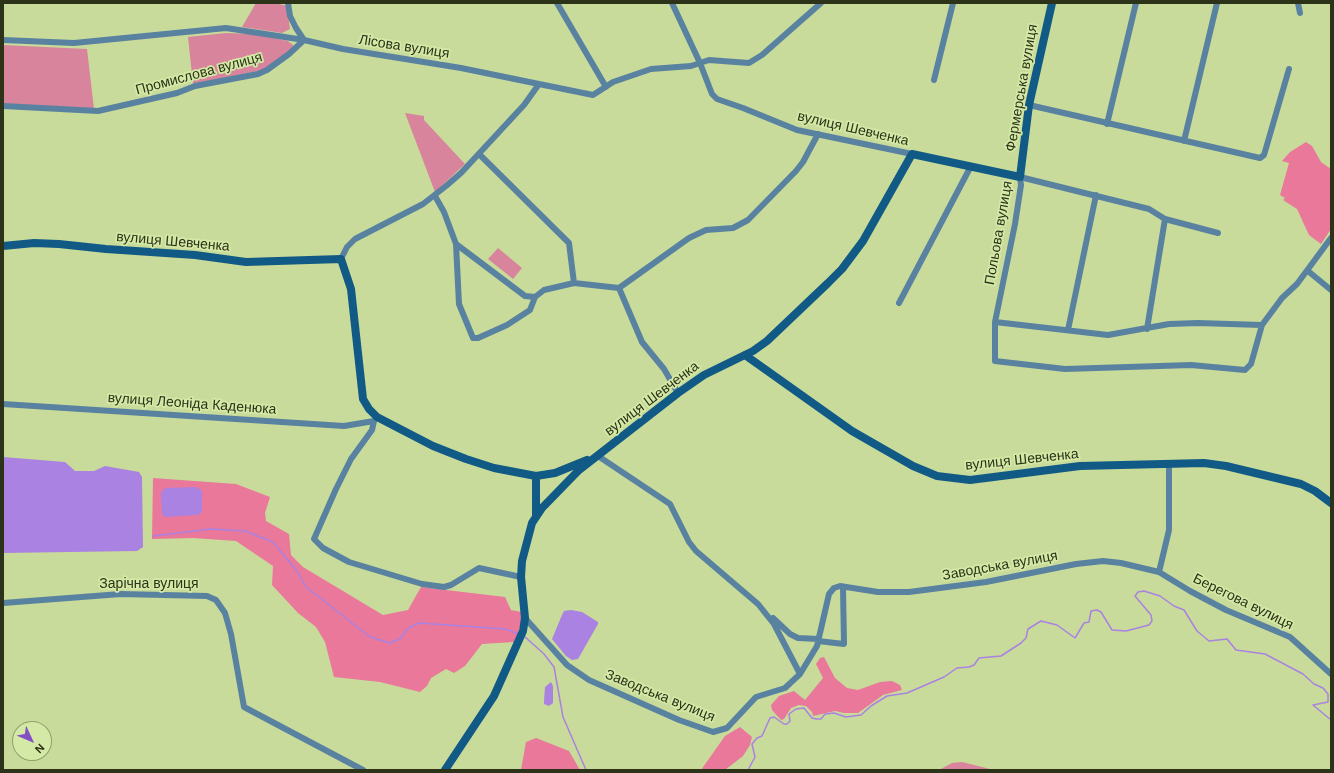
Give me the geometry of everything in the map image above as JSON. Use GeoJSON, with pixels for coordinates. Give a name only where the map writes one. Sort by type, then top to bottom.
{"type":"FeatureCollection","features":[{"type":"Feature","properties":{"kind":"street"},"geometry":{"type":"LineString","coordinates":[[288,3],[290,16],[304,40]]}},
{"type":"Feature","properties":{"kind":"street"},"geometry":{"type":"LineString","coordinates":[[557,3],[606,86]]}},
{"type":"Feature","properties":{"kind":"street","name":"вулиця Шевченка"},"geometry":{"type":"LineString","coordinates":[[445,770],[494,696],[519,643],[525,618],[521,577],[525,545],[536,516],[560,488],[678,393],[717,368],[745,355],[767,341],[837,274],[851,258],[882,209],[912,154],[788,127],[717,99],[712,94],[700,63],[672,3]]}},
{"type":"Feature","properties":{"kind":"street","name":"Лісова вулиця"},"geometry":{"type":"LineString","coordinates":[[304,40],[343,49],[453,67],[593,95],[606,86],[623,78],[651,69],[691,66],[709,60],[742,63],[755,60],[821,3]]}},
{"type":"Feature","properties":{"kind":"street"},"geometry":{"type":"LineString","coordinates":[[934,80],[953,3]]}},
{"type":"Feature","properties":{"kind":"street","name":"Фермерська вулиця"},"geometry":{"type":"LineString","coordinates":[[1020,177],[1029,105],[1052,3]]}},
{"type":"Feature","properties":{"kind":"street"},"geometry":{"type":"LineString","coordinates":[[1107,124],[1136,3]]}},
{"type":"Feature","properties":{"kind":"street"},"geometry":{"type":"LineString","coordinates":[[1184,141],[1217,3]]}},
{"type":"Feature","properties":{"kind":"street"},"geometry":{"type":"LineString","coordinates":[[1298,3],[1300,13]]}},
{"type":"Feature","properties":{"kind":"street","name":"Промислова вулиця"},"geometry":{"type":"LineString","coordinates":[[3,40],[74,43],[226,28],[304,40]]}},
{"type":"Feature","properties":{"kind":"street","name":"Промислова вулиця"},"geometry":{"type":"LineString","coordinates":[[3,106],[98,111],[170,95],[195,86],[258,74],[267,70],[289,54],[304,40]]}},
{"type":"Feature","properties":{"kind":"street"},"geometry":{"type":"LineString","coordinates":[[1029,105],[1257,158],[1262,157],[1289,69]]}},
{"type":"Feature","properties":{"kind":"street"},"geometry":{"type":"LineString","coordinates":[[341,260],[347,247],[355,240],[423,204],[434,196],[479,154],[524,105],[539,84]]}},
{"type":"Feature","properties":{"kind":"street"},"geometry":{"type":"LineString","coordinates":[[434,196],[444,212],[456,244],[459,304],[474,338],[478,338],[506,325],[530,310],[535,297],[544,290],[574,283],[619,288],[690,238],[706,230],[733,228],[748,220],[803,162],[818,134]]}},
{"type":"Feature","properties":{"kind":"street"},"geometry":{"type":"LineString","coordinates":[[479,154],[569,243],[574,283]]}},
{"type":"Feature","properties":{"kind":"street"},"geometry":{"type":"LineString","coordinates":[[912,154],[1020,177]]}},
{"type":"Feature","properties":{"kind":"street"},"geometry":{"type":"LineString","coordinates":[[899,303],[971,166]]}},
{"type":"Feature","properties":{"kind":"street","name":"Польова вулиця"},"geometry":{"type":"LineString","coordinates":[[1218,233],[1165,218],[1149,209],[1020,177],[1021,185],[1015,224],[995,322],[994,360],[998,363],[1065,369],[1162,365],[1215,367],[1241,370],[1248,367],[1253,358],[1262,325]]}},
{"type":"Feature","properties":{"kind":"street"},"geometry":{"type":"LineString","coordinates":[[1068,330],[1096,195]]}},
{"type":"Feature","properties":{"kind":"street"},"geometry":{"type":"LineString","coordinates":[[1147,329],[1165,218]]}},
{"type":"Feature","properties":{"kind":"street"},"geometry":{"type":"LineString","coordinates":[[995,322],[1108,335],[1169,324],[1198,323],[1262,325],[1282,298],[1308,271],[1331,238]]}},
{"type":"Feature","properties":{"kind":"street","name":"вулиця Шевченка"},"geometry":{"type":"LineString","coordinates":[[3,246],[34,243],[58,244],[195,255],[246,262],[341,260],[351,289],[363,399],[375,419],[466,459],[494,468],[536,476],[555,473],[598,456]]}},
{"type":"Feature","properties":{"kind":"street"},"geometry":{"type":"LineString","coordinates":[[456,244],[525,296],[535,297]]}},
{"type":"Feature","properties":{"kind":"street"},"geometry":{"type":"LineString","coordinates":[[1308,271],[1331,290]]}},
{"type":"Feature","properties":{"kind":"street"},"geometry":{"type":"LineString","coordinates":[[619,288],[642,342],[664,369],[678,393]]}},
{"type":"Feature","properties":{"kind":"street","name":"вулиця Шевченка"},"geometry":{"type":"LineString","coordinates":[[745,355],[852,431],[913,466],[938,476],[970,480],[1080,466],[1211,464],[1276,477],[1301,484],[1315,491],[1331,503]]}},
{"type":"Feature","properties":{"kind":"street","name":"вулиця Леоніда Каденюка"},"geometry":{"type":"LineString","coordinates":[[3,404],[344,426],[375,419]]}},
{"type":"Feature","properties":{"kind":"street"},"geometry":{"type":"LineString","coordinates":[[375,419],[372,430],[352,459],[336,488],[314,539],[323,548],[349,562],[422,584],[451,586],[479,568],[521,577]]}},
{"type":"Feature","properties":{"kind":"street","name":"вулиця Шевченка"},"geometry":{"type":"LineString","coordinates":[[598,456],[670,504],[689,542],[696,551],[758,604],[790,634],[798,638],[818,640]]}},
{"type":"Feature","properties":{"kind":"street"},"geometry":{"type":"LineString","coordinates":[[1159,572],[1169,530],[1167,506],[1169,464]]}},
{"type":"Feature","properties":{"kind":"street","name":"вулиця Шевченка"},"geometry":{"type":"LineString","coordinates":[[536,476],[536,516]]}},
{"type":"Feature","properties":{"kind":"street","name":"Заводська вулиця"},"geometry":{"type":"LineString","coordinates":[[525,618],[567,665],[589,680],[679,720],[713,732],[727,728],[756,697],[785,688],[800,674],[818,640],[829,594],[834,588],[843,587],[878,592],[908,592],[986,582],[1076,564],[1103,561],[1121,563],[1159,572]]}},
{"type":"Feature","properties":{"kind":"street","name":"Берегова вулиця"},"geometry":{"type":"LineString","coordinates":[[1159,572],[1190,591],[1226,610],[1290,637],[1331,674]]}},
{"type":"Feature","properties":{"kind":"street"},"geometry":{"type":"LineString","coordinates":[[818,640],[844,644],[843,587]]}},
{"type":"Feature","properties":{"kind":"street","name":"Зарічна вулиця"},"geometry":{"type":"LineString","coordinates":[[3,603],[121,594],[207,596],[216,600],[225,613],[229,627],[238,666],[243,702],[246,709],[364,770]]}},
{"type":"Feature","properties":{"kind":"street","name":"вулиця Шевченка"},"geometry":{"type":"LineString","coordinates":[[758,604],[774,624],[800,674]]}},
{"type":"Feature","properties":{"kind":"shaded area"},"geometry":{"type":"Polygon","coordinates":[[[256,3],[275,3],[287,6],[290,29],[282,33],[242,27],[256,3]]]}},
{"type":"Feature","properties":{"kind":"shaded area"},"geometry":{"type":"Polygon","coordinates":[[[226,33],[253,34],[288,41],[293,45],[293,48],[263,70],[193,84],[188,37],[226,33]]]}},
{"type":"Feature","properties":{"kind":"shaded area"},"geometry":{"type":"Polygon","coordinates":[[[3,45],[87,49],[94,109],[3,104],[3,45]]]}},
{"type":"Feature","properties":{"kind":"shaded area"},"geometry":{"type":"Polygon","coordinates":[[[405,113],[424,116],[424,120],[465,164],[435,192],[405,113]]]}},
{"type":"Feature","properties":{"kind":"shaded area"},"geometry":{"type":"Polygon","coordinates":[[[1306,142],[1312,146],[1321,162],[1331,169],[1331,229],[1321,244],[1309,235],[1297,209],[1283,200],[1285,198],[1280,195],[1289,163],[1282,161],[1290,152],[1306,142]]]}},
{"type":"Feature","properties":{"kind":"shaded area"},"geometry":{"type":"Polygon","coordinates":[[[498,248],[522,268],[513,279],[488,259],[498,248]]]}},
{"type":"Feature","properties":{"kind":"shaded area"},"geometry":{"type":"Polygon","coordinates":[[[3,457],[65,462],[75,471],[94,471],[105,466],[139,472],[142,477],[143,547],[137,551],[3,553],[3,457]]]}},
{"type":"Feature","properties":{"kind":"shaded area"},"geometry":{"type":"Polygon","coordinates":[[[153,478],[236,484],[270,497],[265,513],[266,521],[289,534],[291,555],[303,567],[383,615],[408,610],[421,587],[505,597],[511,610],[521,612],[521,622],[518,633],[514,642],[482,644],[465,666],[454,673],[446,669],[431,678],[427,686],[420,692],[380,682],[334,677],[325,642],[316,627],[298,613],[272,585],[273,566],[236,541],[193,538],[152,539],[153,478]]]}},
{"type":"Feature","properties":{"kind":"shaded area"},"geometry":{"type":"Polygon","coordinates":[[[196,487],[202,491],[202,512],[198,515],[165,517],[162,514],[162,491],[166,488],[196,487]]]}},
{"type":"Feature","properties":{"kind":"shaded area"},"geometry":{"type":"Polygon","coordinates":[[[571,610],[582,612],[598,622],[578,659],[572,660],[566,656],[552,639],[564,611],[571,610]]]}},
{"type":"Feature","properties":{"kind":"shaded area"},"geometry":{"type":"Polygon","coordinates":[[[824,657],[835,678],[847,688],[858,690],[880,682],[892,681],[900,685],[902,690],[883,695],[858,713],[844,713],[835,711],[813,716],[812,712],[806,706],[799,705],[791,708],[784,719],[781,720],[772,710],[771,705],[779,696],[794,691],[805,700],[823,678],[816,664],[820,658],[824,657]]]}},
{"type":"Feature","properties":{"kind":"shaded area"},"geometry":{"type":"Polygon","coordinates":[[[551,682],[553,686],[553,703],[549,706],[544,704],[545,687],[551,682]]]}},
{"type":"Feature","properties":{"kind":"shaded area"},"geometry":{"type":"Polygon","coordinates":[[[740,727],[752,737],[750,745],[743,756],[725,770],[701,770],[725,736],[740,727]]]}},
{"type":"Feature","properties":{"kind":"shaded area"},"geometry":{"type":"Polygon","coordinates":[[[536,738],[569,751],[580,770],[521,770],[526,742],[536,738]]]}},
{"type":"Feature","properties":{"kind":"shaded area"},"geometry":{"type":"Polygon","coordinates":[[[962,762],[994,770],[939,770],[952,763],[962,762]]]}},
{"type":"Feature","properties":{"kind":"waterway"},"geometry":{"type":"LineString","coordinates":[[153,536],[211,529],[245,531],[273,542],[297,571],[306,587],[370,637],[390,643],[400,639],[408,628],[419,623],[505,629],[519,634]]}},
{"type":"Feature","properties":{"kind":"waterway"},"geometry":{"type":"LineString","coordinates":[[748,770],[755,757],[752,744],[757,738],[762,736],[770,718],[774,717],[784,724],[787,724],[790,721],[789,714],[796,709],[804,708],[812,718],[816,719],[821,719],[825,714],[834,713],[846,717],[861,715],[871,706],[887,696],[907,693],[944,677],[957,668],[974,665],[979,658],[1001,656],[1021,643],[1026,638],[1028,629],[1041,621],[1057,625],[1075,638],[1084,623],[1089,622],[1091,611],[1097,610],[1101,612],[1112,630],[1126,631],[1149,625],[1152,621],[1151,615],[1135,596],[1138,592],[1144,591],[1160,596],[1174,606],[1184,610],[1197,631],[1209,641],[1227,639],[1236,650],[1265,654],[1303,674],[1314,684],[1323,688],[1328,694],[1328,702],[1313,705],[1331,720]]}},
{"type":"Feature","properties":{"kind":"waterway"},"geometry":{"type":"LineString","coordinates":[[524,636],[544,654],[554,667],[563,717],[586,770]]}}]}
